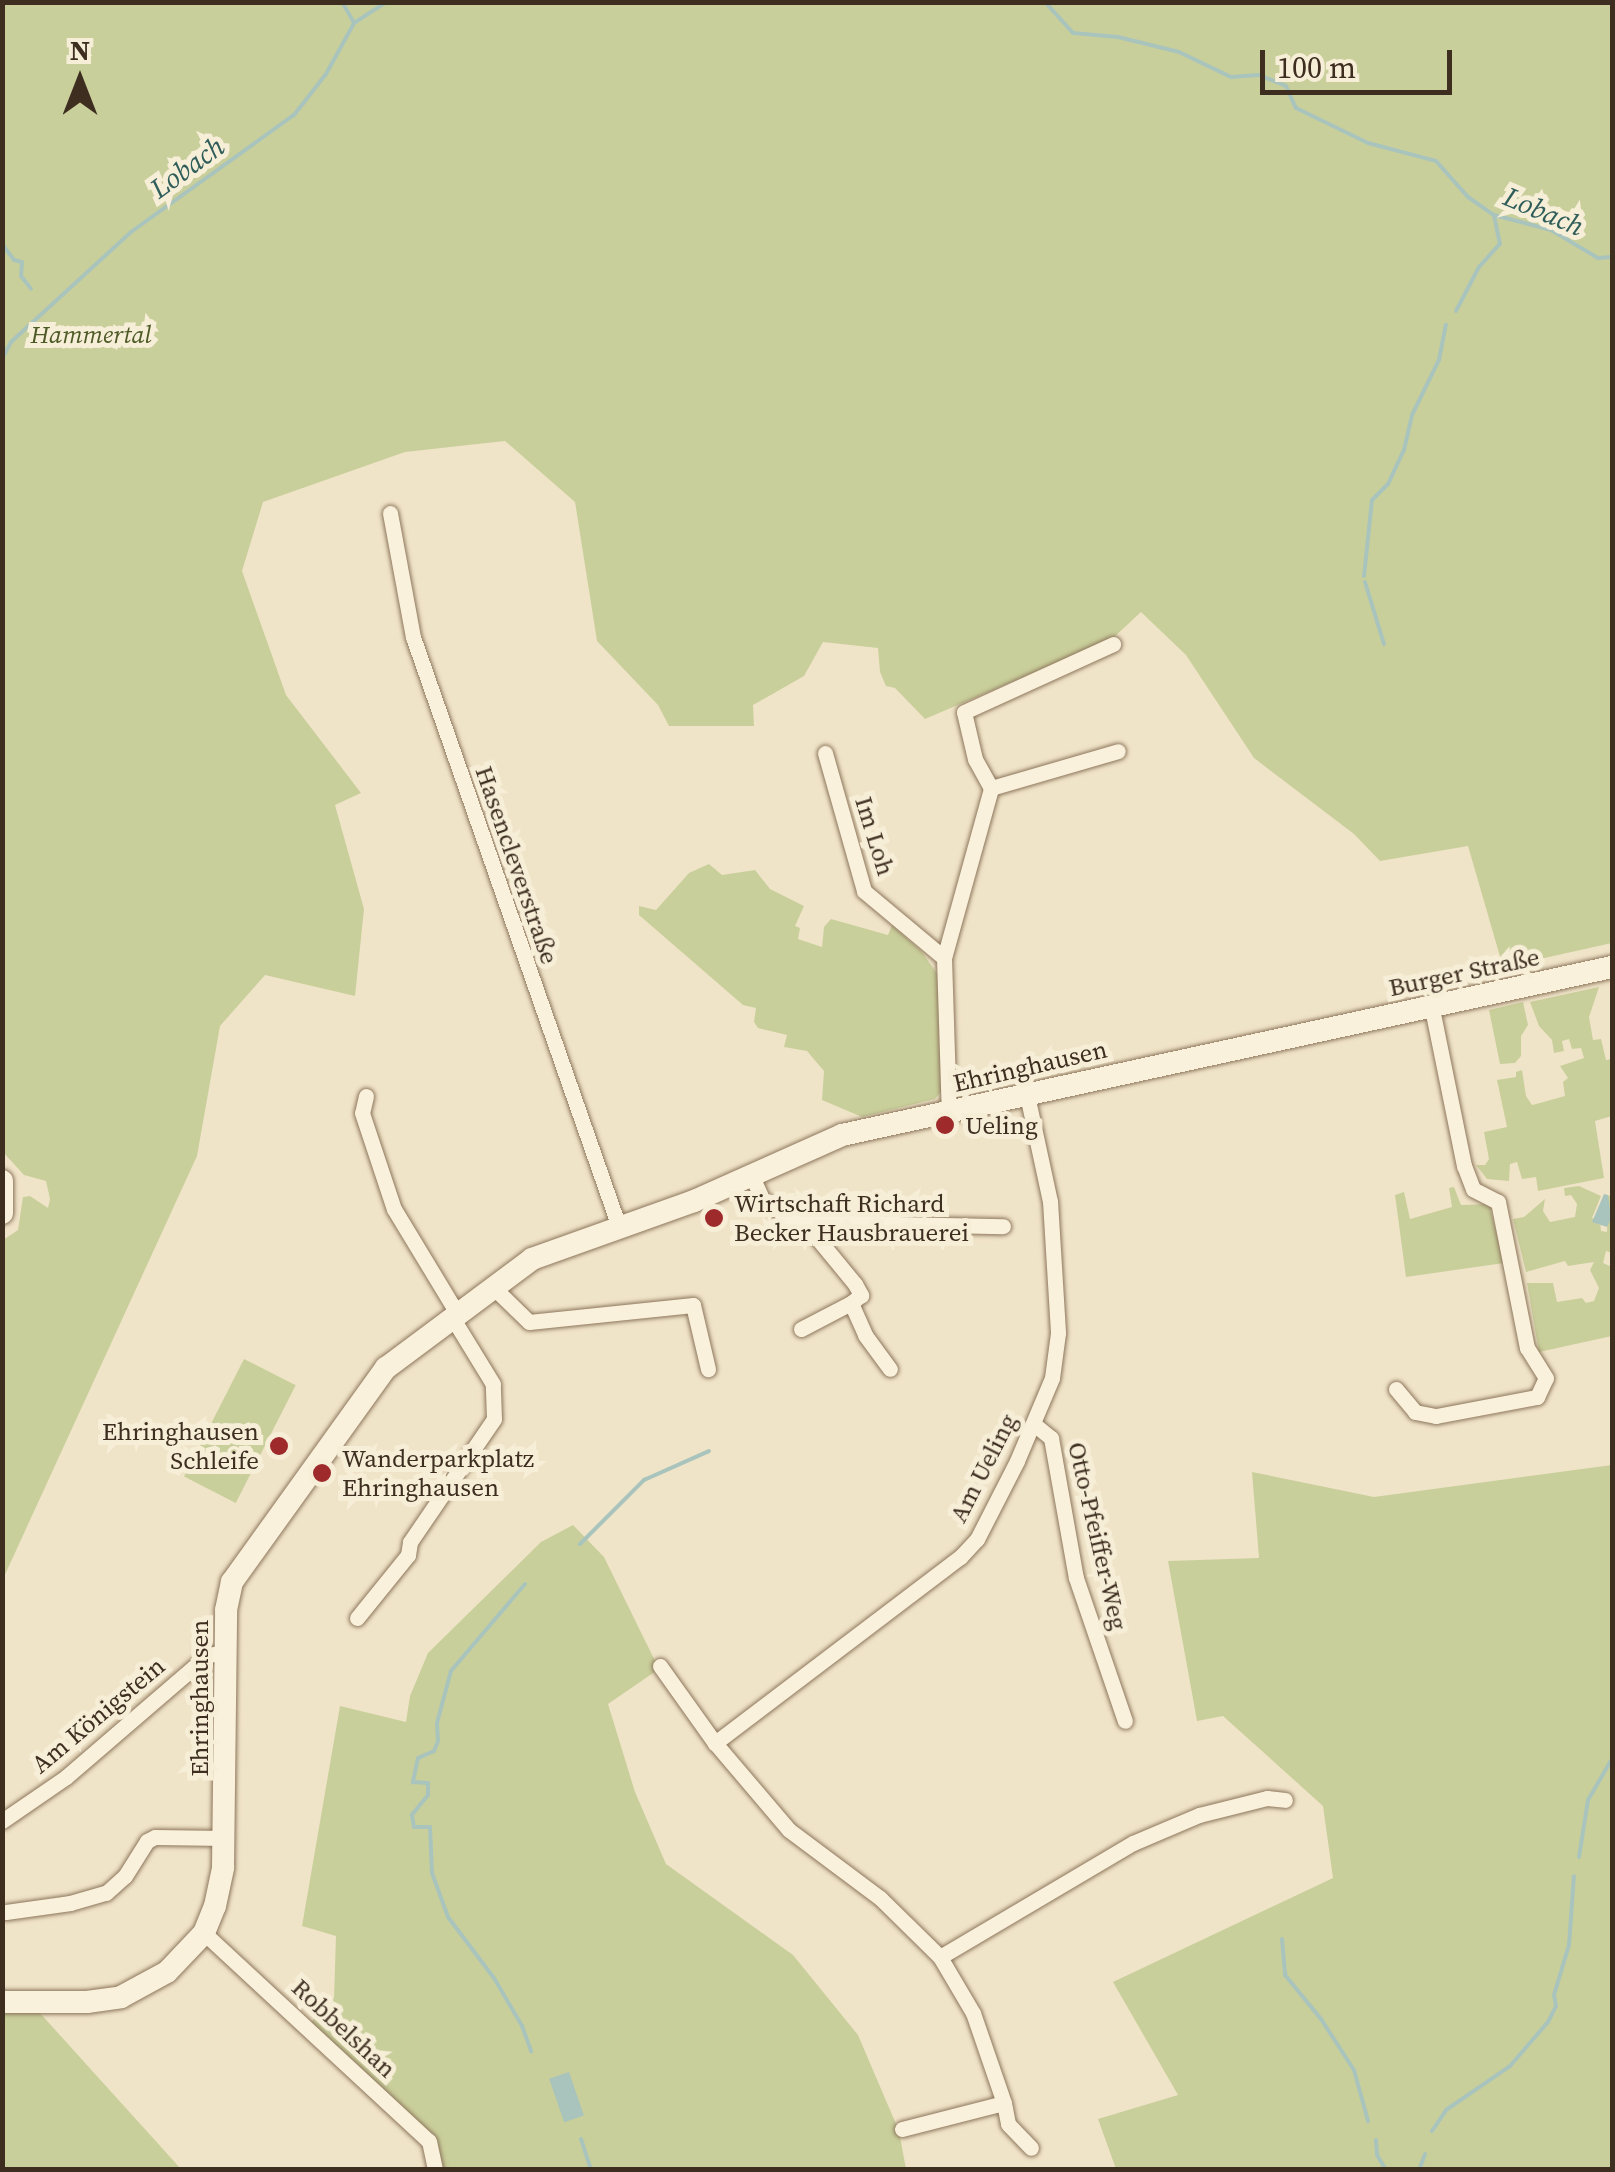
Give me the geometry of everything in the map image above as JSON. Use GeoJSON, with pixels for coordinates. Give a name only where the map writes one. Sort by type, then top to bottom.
{"type":"FeatureCollection","features":[{"type":"Feature","properties":{"kind":"main road","name":"Burger Straße"},"geometry":{"type":"LineString","coordinates":[[1328,1028],[1612,967]]}},
{"type":"Feature","properties":{"kind":"main road","name":"Ehringhausen"},"geometry":{"type":"LineString","coordinates":[[2,2002],[87,2002],[122,1996],[168,1972],[204,1933],[218,1896],[224,1838],[227,1601],[242,1566],[381,1374],[454,1315],[532,1259],[694,1201],[826,1140],[1328,1028]]}},
{"type":"Feature","properties":{"kind":"main road"},"geometry":{"type":"LineString","coordinates":[[2,1182],[2,1213]]}},
{"type":"Feature","properties":{"kind":"street","name":"Hasencleverstraße"},"geometry":{"type":"LineString","coordinates":[[390,513],[413,637],[619,1227]]}},
{"type":"Feature","properties":{"kind":"street"},"geometry":{"type":"LineString","coordinates":[[949,1113],[944,958],[991,788],[974,759],[964,712],[1114,644]]}},
{"type":"Feature","properties":{"kind":"street"},"geometry":{"type":"LineString","coordinates":[[991,788],[1118,751]]}},
{"type":"Feature","properties":{"kind":"street","name":"Im Loh"},"geometry":{"type":"LineString","coordinates":[[825,753],[864,891],[944,958]]}},
{"type":"Feature","properties":{"kind":"street"},"geometry":{"type":"LineString","coordinates":[[1396,1388],[1415,1412],[1436,1416],[1536,1397],[1546,1378],[1527,1348],[1498,1202],[1472,1189],[1464,1166],[1432,1008]]}},
{"type":"Feature","properties":{"kind":"street","name":"Am Ueling"},"geometry":{"type":"LineString","coordinates":[[715,1744],[960,1557],[977,1538],[1034,1425],[1056,1364],[1058,1333],[1050,1201],[1027,1095]]}},
{"type":"Feature","properties":{"kind":"street"},"geometry":{"type":"LineString","coordinates":[[358,1618],[408,1555],[410,1542],[490,1430],[496,1395],[394,1208],[362,1113],[366,1096]]}},
{"type":"Feature","properties":{"kind":"street"},"geometry":{"type":"LineString","coordinates":[[751,1174],[762,1199],[791,1220],[1003,1226]]}},
{"type":"Feature","properties":{"kind":"street"},"geometry":{"type":"LineString","coordinates":[[801,1328],[860,1295],[804,1222]]}},
{"type":"Feature","properties":{"kind":"street"},"geometry":{"type":"LineString","coordinates":[[493,1287],[529,1322],[693,1305],[708,1370]]}},
{"type":"Feature","properties":{"kind":"street"},"geometry":{"type":"LineString","coordinates":[[851,1303],[865,1335],[890,1368]]}},
{"type":"Feature","properties":{"kind":"street","name":"Otto-Pfeiffer-Weg"},"geometry":{"type":"LineString","coordinates":[[1034,1425],[1051,1438],[1076,1578],[1125,1721]]}},
{"type":"Feature","properties":{"kind":"street","name":"Am Königstein"},"geometry":{"type":"LineString","coordinates":[[2,1821],[66,1777],[208,1655],[226,1652]]}},
{"type":"Feature","properties":{"kind":"street"},"geometry":{"type":"LineString","coordinates":[[660,1666],[715,1744],[789,1830],[880,1898],[940,1956],[980,2030],[1008,2124],[1031,2148]]}},
{"type":"Feature","properties":{"kind":"street"},"geometry":{"type":"LineString","coordinates":[[940,1956],[1133,1843],[1199,1815],[1267,1798],[1286,1800]]}},
{"type":"Feature","properties":{"kind":"street"},"geometry":{"type":"LineString","coordinates":[[6,1912],[70,1904],[106,1893],[126,1876],[146,1840],[224,1838]]}},
{"type":"Feature","properties":{"kind":"street","name":"Robbelshan"},"geometry":{"type":"LineString","coordinates":[[204,1933],[429,2141],[435,2170]]}},
{"type":"Feature","properties":{"kind":"street"},"geometry":{"type":"LineString","coordinates":[[902,2129],[1004,2104]]}},
{"type":"Feature","properties":{"kind":"green space","name":"Hammertal"},"geometry":{"type":"Polygon","coordinates":[[[3,3],[1612,3],[1612,943],[1503,967],[1468,846],[1380,861],[1354,834],[1254,758],[1186,655],[1141,612],[1112,639],[925,719],[895,688],[886,686],[878,648],[823,642],[804,676],[753,705],[754,726],[669,726],[658,705],[597,641],[575,502],[505,441],[405,452],[263,502],[242,571],[286,695],[361,793],[335,805],[364,909],[355,996],[265,975],[220,1026],[197,1156],[3,1579],[3,1240],[18,1230],[23,1197],[30,1196],[48,1208],[50,1199],[46,1181],[24,1175],[2,1151],[3,3]]]}},
{"type":"Feature","properties":{"kind":"green space"},"geometry":{"type":"Polygon","coordinates":[[[709,864],[722,875],[755,870],[770,889],[804,906],[795,926],[800,928],[798,939],[822,947],[824,927],[831,919],[888,935],[892,925],[922,952],[940,978],[941,1092],[935,1099],[862,1117],[822,1100],[824,1071],[807,1051],[784,1047],[787,1035],[758,1028],[754,1022],[756,1008],[743,1005],[639,915],[639,906],[656,910],[689,873],[709,864]]]}},
{"type":"Feature","properties":{"kind":"green space"},"geometry":{"type":"Polygon","coordinates":[[[1599,987],[1589,1017],[1593,1040],[1601,1039],[1606,1060],[1612,1059],[1612,1116],[1595,1121],[1604,1178],[1538,1191],[1536,1177],[1522,1179],[1517,1162],[1510,1164],[1509,1181],[1487,1179],[1476,1165],[1485,1165],[1489,1159],[1484,1132],[1507,1127],[1497,1080],[1516,1077],[1516,1072],[1522,1070],[1526,1096],[1532,1105],[1540,1103],[1565,1096],[1563,1082],[1568,1078],[1560,1066],[1584,1058],[1581,1048],[1572,1049],[1569,1039],[1562,1041],[1564,1051],[1554,1053],[1552,1040],[1539,1026],[1530,1002],[1599,987]]]}},
{"type":"Feature","properties":{"kind":"green space"},"geometry":{"type":"Polygon","coordinates":[[[1523,1002],[1528,1025],[1521,1036],[1521,1056],[1515,1063],[1500,1064],[1489,1010],[1523,1002]]]}},
{"type":"Feature","properties":{"kind":"green space"},"geometry":{"type":"Polygon","coordinates":[[[1579,1186],[1601,1196],[1592,1218],[1600,1221],[1601,1231],[1607,1232],[1608,1195],[1612,1197],[1612,1253],[1606,1251],[1603,1263],[1612,1267],[1612,1336],[1539,1352],[1527,1283],[1553,1283],[1557,1302],[1582,1298],[1586,1303],[1594,1301],[1599,1288],[1590,1270],[1594,1262],[1568,1266],[1565,1261],[1526,1272],[1513,1219],[1524,1217],[1545,1199],[1543,1211],[1550,1222],[1575,1217],[1577,1204],[1571,1195],[1565,1196],[1564,1188],[1579,1186]]]}},
{"type":"Feature","properties":{"kind":"green space"},"geometry":{"type":"Polygon","coordinates":[[[1454,1187],[1461,1205],[1489,1204],[1504,1263],[1406,1277],[1395,1195],[1404,1192],[1410,1219],[1452,1207],[1449,1188],[1454,1187]]]}},
{"type":"Feature","properties":{"kind":"green space"},"geometry":{"type":"Polygon","coordinates":[[[244,1359],[296,1385],[236,1503],[184,1477],[244,1359]]]}},
{"type":"Feature","properties":{"kind":"green space"},"geometry":{"type":"Polygon","coordinates":[[[1612,1465],[1612,2169],[1116,2169],[1098,2119],[1178,2095],[1113,1982],[1333,1878],[1323,1806],[1223,1716],[1197,1721],[1168,1561],[1259,1558],[1252,1472],[1374,1497],[1612,1465]]]}},
{"type":"Feature","properties":{"kind":"green space"},"geometry":{"type":"Polygon","coordinates":[[[573,1525],[604,1557],[659,1669],[608,1704],[635,1792],[666,1864],[793,1955],[858,2035],[899,2131],[906,2169],[439,2169],[430,2139],[310,2023],[334,1998],[336,1936],[302,1926],[340,1706],[406,1722],[410,1696],[428,1653],[541,1542],[573,1525]]]}},
{"type":"Feature","properties":{"kind":"green space"},"geometry":{"type":"Polygon","coordinates":[[[3,2011],[39,2012],[181,2169],[3,2170],[3,2011]]]}},
{"type":"Feature","properties":{"kind":"water"},"geometry":{"type":"Polygon","coordinates":[[[1604,1194],[1608,1195],[1611,1219],[1607,1227],[1592,1222],[1604,1194]]]}},
{"type":"Feature","properties":{"kind":"water"},"geometry":{"type":"Polygon","coordinates":[[[569,2072],[584,2115],[564,2122],[549,2079],[569,2072]]]}},
{"type":"Feature","properties":{"kind":"waterway"},"geometry":{"type":"LineString","coordinates":[[342,2],[354,23]]}},
{"type":"Feature","properties":{"kind":"waterway","name":"Lobach"},"geometry":{"type":"LineString","coordinates":[[2,359],[11,342],[131,232],[294,115],[326,74],[354,23],[386,2]]}},
{"type":"Feature","properties":{"kind":"waterway","name":"Lobach"},"geometry":{"type":"LineString","coordinates":[[1045,2],[1073,33],[1118,37],[1179,52],[1231,77],[1259,75],[1286,86],[1296,108],[1368,143],[1436,161],[1468,197],[1494,215],[1551,230],[1598,258],[1612,257]]}},
{"type":"Feature","properties":{"kind":"waterway"},"geometry":{"type":"LineString","coordinates":[[1456,311],[1479,267],[1500,244],[1494,215]]}},
{"type":"Feature","properties":{"kind":"waterway"},"geometry":{"type":"LineString","coordinates":[[2,244],[14,260],[22,262],[21,276],[31,289]]}},
{"type":"Feature","properties":{"kind":"waterway"},"geometry":{"type":"LineString","coordinates":[[1364,576],[1372,500],[1388,484],[1404,450],[1412,415],[1439,360],[1446,325]]}},
{"type":"Feature","properties":{"kind":"waterway"},"geometry":{"type":"LineString","coordinates":[[1365,582],[1384,644]]}},
{"type":"Feature","properties":{"kind":"waterway"},"geometry":{"type":"LineString","coordinates":[[580,1544],[644,1480],[709,1451]]}},
{"type":"Feature","properties":{"kind":"waterway"},"geometry":{"type":"LineString","coordinates":[[525,1584],[451,1671],[437,1723],[438,1741],[434,1751],[418,1758],[413,1782],[428,1783],[428,1795],[412,1815],[414,1827],[430,1827],[432,1873],[448,1917],[494,1978],[522,2026],[531,2051]]}},
{"type":"Feature","properties":{"kind":"waterway"},"geometry":{"type":"LineString","coordinates":[[1579,1857],[1588,1800],[1612,1759]]}},
{"type":"Feature","properties":{"kind":"waterway"},"geometry":{"type":"LineString","coordinates":[[1432,2131],[1446,2110],[1510,2066],[1548,2022],[1556,2006],[1554,1995],[1569,1945],[1574,1876]]}},
{"type":"Feature","properties":{"kind":"waterway"},"geometry":{"type":"LineString","coordinates":[[1282,1939],[1285,1975],[1321,2019],[1354,2070],[1368,2121]]}},
{"type":"Feature","properties":{"kind":"waterway"},"geometry":{"type":"LineString","coordinates":[[581,2139],[591,2170]]}},
{"type":"Feature","properties":{"kind":"waterway"},"geometry":{"type":"LineString","coordinates":[[1376,2140],[1377,2155],[1386,2170]]}},
{"type":"Feature","properties":{"kind":"waterway"},"geometry":{"type":"LineString","coordinates":[[1419,2170],[1425,2154]]}},
{"type":"Feature","properties":{"kind":"place","name":"Ueling"},"geometry":{"type":"Point","coordinates":[945,1125]}},
{"type":"Feature","properties":{"kind":"place","name":"Wirtschaft Richard Becker Hausbrauerei"},"geometry":{"type":"Point","coordinates":[714,1218]}},
{"type":"Feature","properties":{"kind":"place","name":"Ehringhausen Schleife"},"geometry":{"type":"Point","coordinates":[279,1446]}},
{"type":"Feature","properties":{"kind":"place","name":"Wanderparkplatz Ehringhausen"},"geometry":{"type":"Point","coordinates":[322,1473]}}]}
